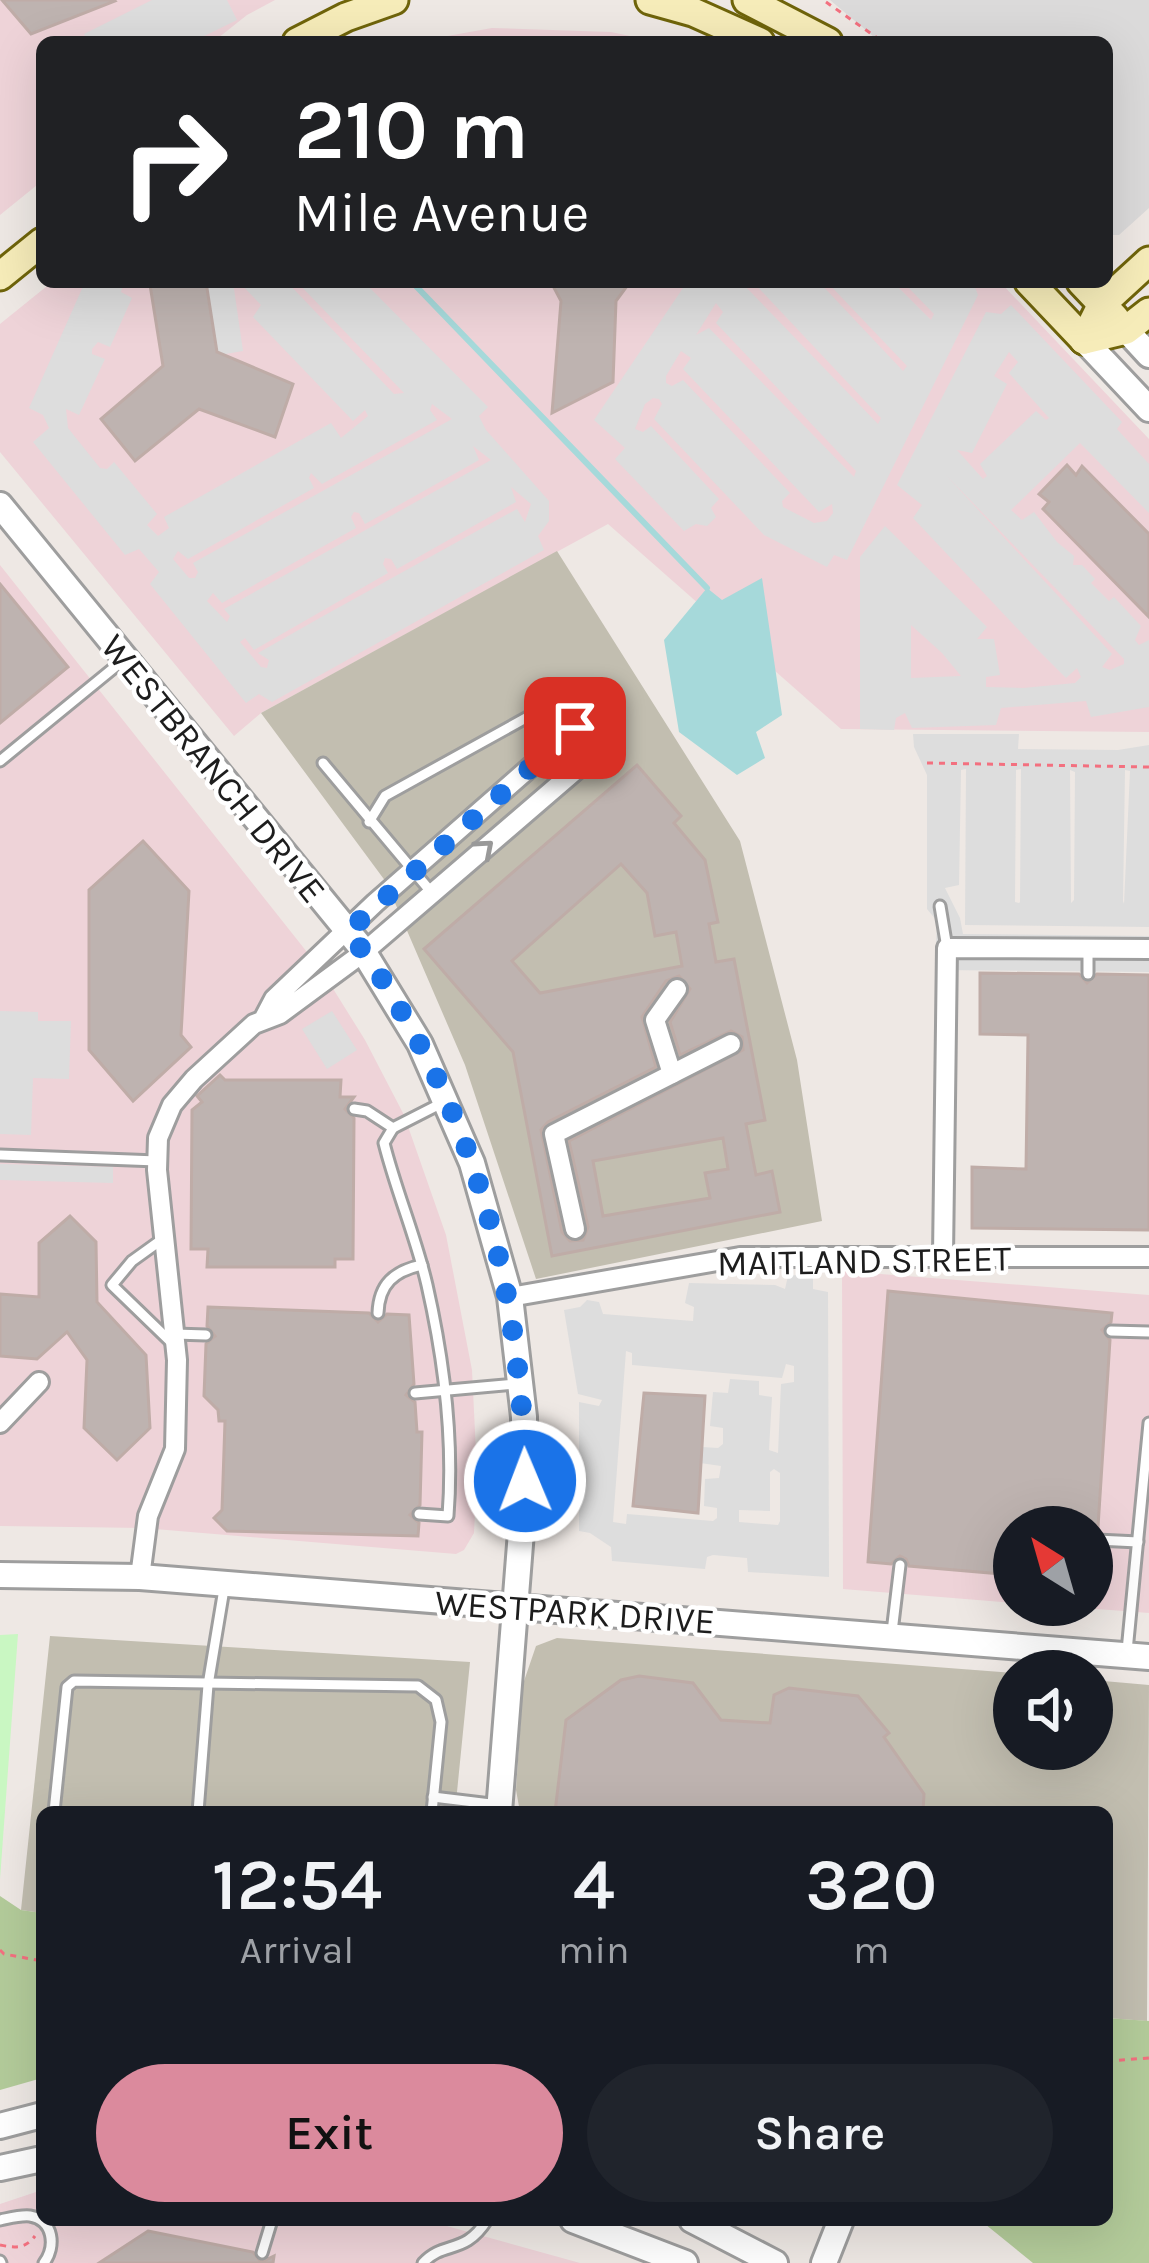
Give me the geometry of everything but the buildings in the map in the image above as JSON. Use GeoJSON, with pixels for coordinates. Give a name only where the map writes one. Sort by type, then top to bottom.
{"type":"FeatureCollection","features":[{"type":"Feature","properties":{"kind":"main road"},"geometry":{"type":"LineString","coordinates":[[309,36],[394,0]]}},
{"type":"Feature","properties":{"kind":"main road"},"geometry":{"type":"LineString","coordinates":[[650,0],[694,12],[747,36]]}},
{"type":"Feature","properties":{"kind":"main road"},"geometry":{"type":"LineString","coordinates":[[747,0],[816,36]]}},
{"type":"Feature","properties":{"kind":"main road"},"geometry":{"type":"LineString","coordinates":[[0,276],[36,247]]}},
{"type":"Feature","properties":{"kind":"main road"},"geometry":{"type":"LineString","coordinates":[[1084,340],[1102,304],[1149,261]]}},
{"type":"Feature","properties":{"kind":"main road"},"geometry":{"type":"LineString","coordinates":[[1034,288],[1084,340]]}},
{"type":"Feature","properties":{"kind":"main road"},"geometry":{"type":"LineString","coordinates":[[1087,288],[1126,330]]}},
{"type":"Feature","properties":{"kind":"main road"},"geometry":{"type":"LineString","coordinates":[[1084,340],[1126,330],[1149,312]]}},
{"type":"Feature","properties":{"kind":"street"},"geometry":{"type":"LineString","coordinates":[[1126,330],[1149,355]]}},
{"type":"Feature","properties":{"kind":"street"},"geometry":{"type":"LineString","coordinates":[[1084,340],[1149,409]]}},
{"type":"Feature","properties":{"kind":"street","name":"WESTBRANCH DRIVE"},"geometry":{"type":"LineString","coordinates":[[0,505],[355,942],[420,1044],[448,1100],[492,1225],[510,1297],[521,1384],[525,1481],[499,1806]]}},
{"type":"Feature","properties":{"kind":"street"},"geometry":{"type":"LineString","coordinates":[[140,1576],[148,1516],[176,1450],[175,1341],[157,1161],[162,1120],[177,1096],[242,1032],[264,1018],[274,999],[432,893],[598,751],[600,732],[575,728],[412,871],[355,942]]}},
{"type":"Feature","properties":{"kind":"street"},"geometry":{"type":"LineString","coordinates":[[943,1256],[947,948],[1149,949]]}},
{"type":"Feature","properties":{"kind":"street"},"geometry":{"type":"LineString","coordinates":[[672,1074],[656,1020],[676,989]]}},
{"type":"Feature","properties":{"kind":"street"},"geometry":{"type":"LineString","coordinates":[[575,1229],[554,1134],[731,1044]]}},
{"type":"Feature","properties":{"kind":"street","name":"MAITLAND STREET"},"geometry":{"type":"LineString","coordinates":[[510,1297],[740,1257],[1149,1257]]}},
{"type":"Feature","properties":{"kind":"street"},"geometry":{"type":"LineString","coordinates":[[0,1423],[39,1382]]}},
{"type":"Feature","properties":{"kind":"street","name":"WESTPARK DRIVE"},"geometry":{"type":"LineString","coordinates":[[0,1576],[140,1576],[1138,1656]]}},
{"type":"Feature","properties":{"kind":"street"},"geometry":{"type":"LineString","coordinates":[[0,2126],[36,2117]]}},
{"type":"Feature","properties":{"kind":"street"},"geometry":{"type":"LineString","coordinates":[[0,2168],[36,2160]]}},
{"type":"Feature","properties":{"kind":"street"},"geometry":{"type":"LineString","coordinates":[[589,2226],[685,2263]]}},
{"type":"Feature","properties":{"kind":"street"},"geometry":{"type":"LineString","coordinates":[[704,2226],[775,2263]]}},
{"type":"Feature","properties":{"kind":"street"},"geometry":{"type":"LineString","coordinates":[[824,2263],[839,2226]]}},
{"type":"Feature","properties":{"kind":"lane"},"geometry":{"type":"LineString","coordinates":[[0,761],[126,658]]}},
{"type":"Feature","properties":{"kind":"lane"},"geometry":{"type":"LineString","coordinates":[[369,822],[385,796],[580,688],[600,732]]}},
{"type":"Feature","properties":{"kind":"lane"},"geometry":{"type":"LineString","coordinates":[[323,763],[432,893]]}},
{"type":"Feature","properties":{"kind":"lane"},"geometry":{"type":"LineString","coordinates":[[940,906],[947,948]]}},
{"type":"Feature","properties":{"kind":"lane"},"geometry":{"type":"LineString","coordinates":[[1088,949],[1088,974]]}},
{"type":"Feature","properties":{"kind":"lane"},"geometry":{"type":"LineString","coordinates":[[419,1514],[448,1516],[445,1389],[422,1265],[384,1143],[393,1128],[448,1100]]}},
{"type":"Feature","properties":{"kind":"lane"},"geometry":{"type":"LineString","coordinates":[[354,1109],[367,1111],[393,1128]]}},
{"type":"Feature","properties":{"kind":"lane"},"geometry":{"type":"LineString","coordinates":[[0,1155],[157,1161]]}},
{"type":"Feature","properties":{"kind":"lane"},"geometry":{"type":"LineString","coordinates":[[164,1238],[132,1261],[112,1285],[175,1341],[206,1335]]}},
{"type":"Feature","properties":{"kind":"lane"},"geometry":{"type":"LineString","coordinates":[[379,1313],[379,1298],[389,1279],[422,1265]]}},
{"type":"Feature","properties":{"kind":"lane"},"geometry":{"type":"LineString","coordinates":[[1111,1331],[1149,1332]]}},
{"type":"Feature","properties":{"kind":"lane"},"geometry":{"type":"LineString","coordinates":[[415,1393],[521,1384]]}},
{"type":"Feature","properties":{"kind":"lane"},"geometry":{"type":"LineString","coordinates":[[1138,1656],[1138,1542],[1149,1424]]}},
{"type":"Feature","properties":{"kind":"lane"},"geometry":{"type":"LineString","coordinates":[[1113,1541],[1138,1542]]}},
{"type":"Feature","properties":{"kind":"lane"},"geometry":{"type":"LineString","coordinates":[[891,1637],[900,1565]]}},
{"type":"Feature","properties":{"kind":"lane"},"geometry":{"type":"LineString","coordinates":[[199,1806],[208,1685],[225,1583]]}},
{"type":"Feature","properties":{"kind":"lane"},"geometry":{"type":"LineString","coordinates":[[55,1806],[67,1687],[74,1681],[418,1686],[436,1700],[441,1722],[432,1806]]}},
{"type":"Feature","properties":{"kind":"lane"},"geometry":{"type":"LineString","coordinates":[[433,1797],[487,1806]]}},
{"type":"Feature","properties":{"kind":"lane"},"geometry":{"type":"LineString","coordinates":[[0,2220],[25,2215],[36,2218]]}},
{"type":"Feature","properties":{"kind":"lane"},"geometry":{"type":"LineString","coordinates":[[45,2226],[52,2234],[52,2253],[46,2262]]}},
{"type":"Feature","properties":{"kind":"lane"},"geometry":{"type":"LineString","coordinates":[[262,2253],[270,2226]]}},
{"type":"Feature","properties":{"kind":"lane"},"geometry":{"type":"LineString","coordinates":[[423,2263],[431,2254],[473,2241],[483,2226]]}},
{"type":"Feature","properties":{"kind":"path"},"geometry":{"type":"LineString","coordinates":[[826,2],[874,36]]}},
{"type":"Feature","properties":{"kind":"path"},"geometry":{"type":"LineString","coordinates":[[927,764],[1149,766]]}},
{"type":"Feature","properties":{"kind":"path"},"geometry":{"type":"LineString","coordinates":[[0,1950],[36,1959]]}},
{"type":"Feature","properties":{"kind":"path"},"geometry":{"type":"LineString","coordinates":[[1113,2060],[1149,2058]]}},
{"type":"Feature","properties":{"kind":"path"},"geometry":{"type":"LineString","coordinates":[[0,2245],[28,2244],[45,2226]]}},
{"type":"Feature","properties":{"kind":"shaded area"},"geometry":{"type":"Polygon","coordinates":[[[0,0],[275,0],[221,36],[36,36],[36,186],[0,215],[0,0]]]}},
{"type":"Feature","properties":{"kind":"shaded area"},"geometry":{"type":"Polygon","coordinates":[[[152,0],[227,0],[237,20],[204,36],[84,34],[152,0]]]}},
{"type":"Feature","properties":{"kind":"shaded area"},"geometry":{"type":"Polygon","coordinates":[[[830,0],[1149,0],[1149,208],[1119,235],[1113,235],[1113,36],[873,36],[830,0]]]}},
{"type":"Feature","properties":{"kind":"shaded area"},"geometry":{"type":"Polygon","coordinates":[[[492,28],[630,36],[447,36],[492,28]]]}},
{"type":"Feature","properties":{"kind":"shaded area"},"geometry":{"type":"Polygon","coordinates":[[[45,288],[1006,288],[1149,439],[1149,732],[841,729],[608,524],[261,713],[234,736],[0,452],[0,324],[45,288]]]}},
{"type":"Feature","properties":{"kind":"shaded area"},"geometry":{"type":"Polygon","coordinates":[[[82,288],[122,288],[121,292],[132,298],[110,347],[98,342],[92,349],[92,354],[105,359],[79,415],[66,409],[68,428],[100,468],[107,469],[114,462],[157,514],[147,525],[158,536],[169,528],[164,517],[331,423],[341,438],[368,416],[365,410],[353,421],[253,317],[261,305],[245,288],[293,288],[394,394],[404,393],[303,288],[370,288],[488,407],[479,416],[486,430],[549,501],[549,521],[538,536],[544,550],[272,702],[259,694],[246,703],[150,584],[159,572],[139,549],[125,555],[33,442],[49,428],[43,415],[29,408],[82,288]],[[432,404],[430,410],[437,420],[322,484],[311,473],[314,488],[188,559],[178,551],[173,559],[189,578],[195,578],[198,572],[193,563],[452,419],[432,404]],[[473,446],[479,460],[365,524],[354,512],[356,528],[222,603],[213,593],[207,601],[227,622],[230,616],[224,609],[491,460],[473,446]],[[511,487],[516,502],[397,569],[385,558],[388,573],[254,650],[245,638],[240,642],[267,668],[269,660],[258,653],[325,615],[517,509],[525,522],[531,504],[511,487]]]}},
{"type":"Feature","properties":{"kind":"shaded area"},"geometry":{"type":"Polygon","coordinates":[[[203,288],[234,288],[243,351],[214,356],[203,288]]]}},
{"type":"Feature","properties":{"kind":"shaded area"},"geometry":{"type":"Polygon","coordinates":[[[683,288],[747,288],[878,424],[881,418],[759,288],[825,288],[903,371],[907,366],[833,288],[899,288],[931,320],[934,314],[909,288],[975,288],[978,295],[847,560],[834,555],[827,567],[764,535],[654,419],[662,404],[659,399],[645,404],[635,429],[643,432],[651,426],[719,499],[711,508],[716,517],[707,526],[696,524],[684,531],[615,459],[625,448],[594,420],[683,288]],[[716,303],[696,335],[709,328],[854,477],[856,471],[716,323],[723,312],[716,303]],[[681,351],[666,383],[672,386],[683,380],[790,493],[783,507],[814,523],[827,521],[832,504],[819,512],[683,369],[691,358],[681,351]]]}},
{"type":"Feature","properties":{"kind":"shaded area"},"geometry":{"type":"Polygon","coordinates":[[[1011,305],[1122,422],[1117,429],[1149,464],[1149,513],[1080,443],[1011,510],[1022,520],[1034,512],[1074,556],[1073,565],[1082,565],[1095,579],[1091,583],[1109,601],[1114,597],[1141,626],[1135,640],[1139,645],[1149,640],[1149,707],[1091,717],[1086,701],[1001,708],[996,725],[912,728],[905,713],[896,718],[894,730],[860,729],[860,557],[885,526],[987,627],[977,639],[994,639],[1000,675],[986,677],[986,687],[1075,683],[1081,677],[1077,668],[1066,678],[1031,643],[913,518],[922,505],[897,485],[986,312],[1001,314],[1011,305]],[[1009,352],[994,376],[1007,384],[972,453],[957,450],[983,479],[987,476],[980,464],[1036,411],[1049,418],[1009,373],[1018,362],[1009,352]],[[945,474],[1112,654],[1102,667],[1110,670],[1124,664],[1124,659],[945,474]],[[911,625],[911,678],[961,676],[911,625]]]}},
{"type":"Feature","properties":{"kind":"shaded area"},"geometry":{"type":"Polygon","coordinates":[[[557,551],[740,841],[797,1060],[822,1221],[536,1279],[465,1065],[386,882],[261,713],[557,551]]]}},
{"type":"Feature","properties":{"kind":"shaded area"},"geometry":{"type":"Polygon","coordinates":[[[0,565],[322,971],[404,1115],[446,1235],[472,1370],[477,1473],[474,1533],[456,1554],[143,1528],[0,1526],[0,565]]]}},
{"type":"Feature","properties":{"kind":"shaded area"},"geometry":{"type":"Polygon","coordinates":[[[913,734],[1019,734],[1018,749],[1118,750],[1149,745],[1149,927],[965,925],[966,769],[961,770],[959,885],[945,888],[963,934],[1149,936],[1149,972],[935,970],[937,921],[927,909],[927,775],[913,734]],[[1021,769],[1016,770],[1015,902],[1019,903],[1020,902],[1021,769]],[[1070,770],[1071,903],[1075,772],[1070,770]],[[1125,770],[1123,901],[1130,771],[1125,770]]]}},
{"type":"Feature","properties":{"kind":"shaded area"},"geometry":{"type":"Polygon","coordinates":[[[0,1011],[38,1012],[38,1021],[71,1021],[69,1079],[33,1078],[31,1135],[0,1134],[0,1011]]]}},
{"type":"Feature","properties":{"kind":"shaded area"},"geometry":{"type":"Polygon","coordinates":[[[332,1011],[357,1050],[327,1069],[302,1029],[332,1011]]]}},
{"type":"Feature","properties":{"kind":"shaded area"},"geometry":{"type":"Polygon","coordinates":[[[0,1164],[113,1167],[113,1183],[0,1180],[0,1164]]]}},
{"type":"Feature","properties":{"kind":"shaded area"},"geometry":{"type":"Polygon","coordinates":[[[842,1271],[1149,1295],[1149,1613],[1113,1610],[1113,1506],[993,1506],[993,1601],[843,1589],[842,1271]]]}},
{"type":"Feature","properties":{"kind":"shaded area"},"geometry":{"type":"Polygon","coordinates":[[[813,1273],[813,1289],[828,1292],[829,1577],[748,1572],[747,1558],[713,1555],[707,1557],[705,1569],[612,1561],[611,1547],[579,1531],[579,1402],[599,1406],[602,1400],[578,1394],[564,1310],[580,1307],[587,1300],[599,1302],[603,1314],[693,1321],[694,1307],[685,1303],[689,1283],[785,1289],[788,1276],[813,1273]],[[626,1351],[613,1522],[626,1524],[627,1514],[713,1521],[717,1508],[704,1506],[705,1479],[719,1478],[721,1466],[700,1463],[702,1447],[723,1444],[723,1428],[710,1426],[713,1392],[728,1393],[730,1379],[759,1381],[759,1395],[772,1397],[769,1450],[778,1453],[781,1384],[794,1382],[794,1366],[786,1364],[782,1378],[632,1365],[632,1353],[626,1351]],[[770,1472],[770,1511],[739,1510],[739,1522],[778,1525],[780,1473],[770,1472]]]}},
{"type":"Feature","properties":{"kind":"shaded area"},"geometry":{"type":"Polygon","coordinates":[[[50,1636],[470,1662],[456,1806],[36,1806],[36,1912],[21,1910],[50,1636]]]}},
{"type":"Feature","properties":{"kind":"shaded area"},"geometry":{"type":"Polygon","coordinates":[[[557,1638],[993,1671],[993,1770],[1113,1770],[1113,1682],[1149,1685],[1147,2021],[1113,2018],[1113,1806],[519,1806],[523,1684],[536,1646],[557,1638]]]}},
{"type":"Feature","properties":{"kind":"shaded area"},"geometry":{"type":"Polygon","coordinates":[[[36,2192],[36,2226],[447,2226],[580,2263],[0,2263],[0,2204],[36,2192]]]}},
{"type":"Feature","properties":{"kind":"green space"},"geometry":{"type":"Polygon","coordinates":[[[18,1634],[0,1879],[0,1635],[18,1634]]]}},
{"type":"Feature","properties":{"kind":"green space"},"geometry":{"type":"Polygon","coordinates":[[[0,1896],[21,1910],[36,1912],[36,2080],[0,2090],[0,1896]]]}},
{"type":"Feature","properties":{"kind":"green space"},"geometry":{"type":"Polygon","coordinates":[[[1113,2018],[1149,2021],[1149,2263],[1033,2263],[987,2226],[1113,2226],[1113,2018]]]}},
{"type":"Feature","properties":{"kind":"water"},"geometry":{"type":"Polygon","coordinates":[[[762,578],[782,715],[756,732],[765,758],[737,775],[679,732],[664,640],[707,588],[722,600],[762,578]]]}},
{"type":"Feature","properties":{"kind":"waterway"},"geometry":{"type":"LineString","coordinates":[[418,288],[707,588]]}},
{"type":"Feature","properties":{"kind":"route"},"geometry":{"type":"LineString","coordinates":[[525,1481],[524,1417],[510,1297],[476,1174],[420,1044],[347,932],[575,728]]}}]}
